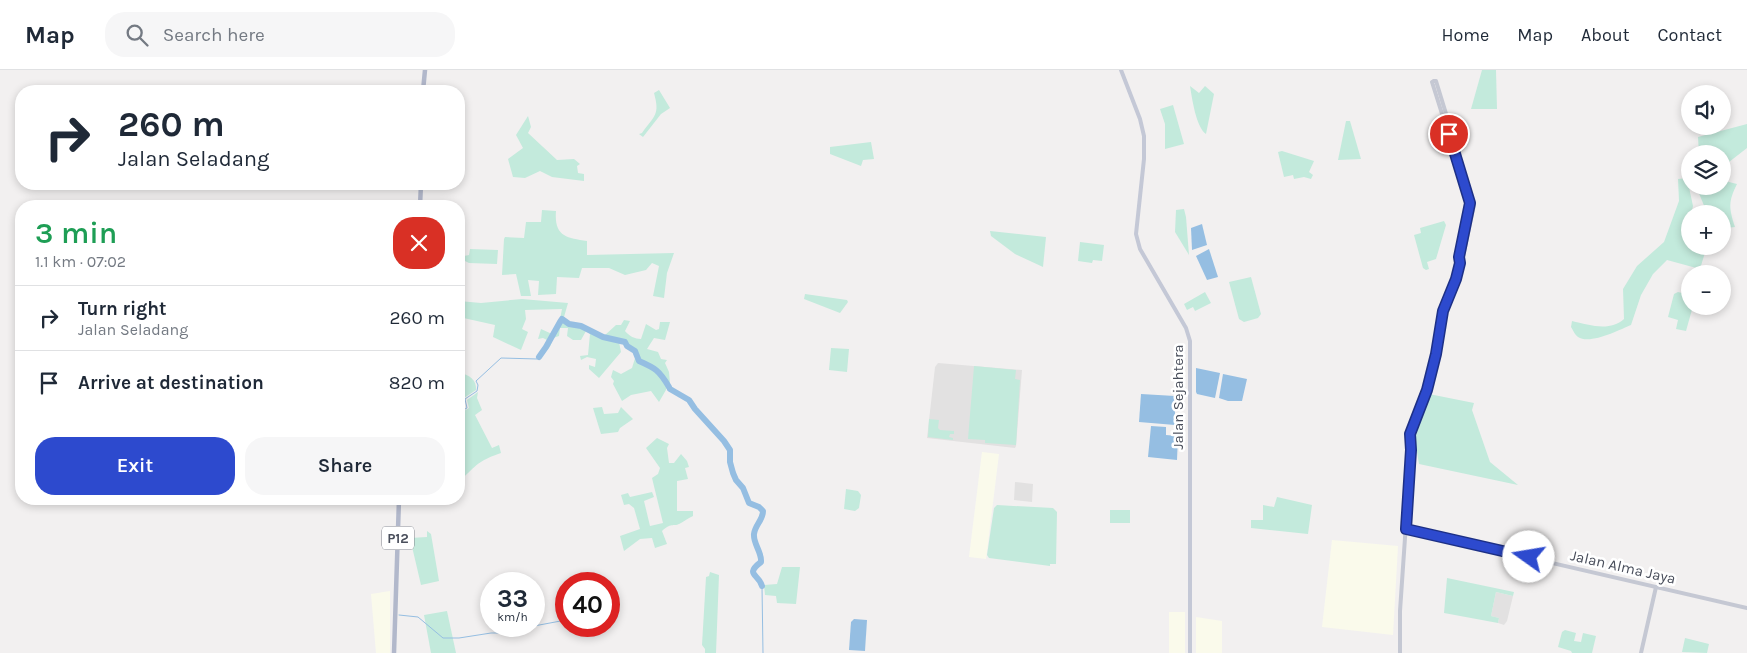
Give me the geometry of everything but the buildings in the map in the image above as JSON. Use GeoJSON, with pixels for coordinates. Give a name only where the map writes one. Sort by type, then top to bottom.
{"type":"FeatureCollection","features":[{"type":"Feature","properties":{"kind":"main road"},"geometry":{"type":"LineString","coordinates":[[424,85],[425,70]]}},
{"type":"Feature","properties":{"kind":"main road","name":"Jalan Sejahtera"},"geometry":{"type":"LineString","coordinates":[[1121,70],[1140,119],[1144,136],[1144,159],[1136,234],[1137,242],[1189,335],[1190,653]]}},
{"type":"Feature","properties":{"kind":"main road","name":"P12"},"geometry":{"type":"LineString","coordinates":[[394,653],[399,505]]}},
{"type":"Feature","properties":{"kind":"street"},"geometry":{"type":"LineString","coordinates":[[1400,653],[1400,611],[1411,450],[1410,434],[1425,396],[1434,365],[1443,311],[1463,258],[1474,203],[1436,81],[1432,82],[1470,203],[1459,257],[1460,263]]}},
{"type":"Feature","properties":{"kind":"street","name":"Jalan Alma Jaya"},"geometry":{"type":"LineString","coordinates":[[1406,529],[1747,608]]}},
{"type":"Feature","properties":{"kind":"street"},"geometry":{"type":"LineString","coordinates":[[1641,653],[1656,587]]}},
{"type":"Feature","properties":{"kind":"shaded area"},"geometry":{"type":"Polygon","coordinates":[[[938,363],[1022,370],[1015,448],[927,438],[935,367],[938,363]]]}},
{"type":"Feature","properties":{"kind":"shaded area"},"geometry":{"type":"Polygon","coordinates":[[[982,452],[999,454],[986,559],[969,557],[982,452]]]}},
{"type":"Feature","properties":{"kind":"shaded area"},"geometry":{"type":"Polygon","coordinates":[[[1015,482],[1033,484],[1032,502],[1014,500],[1015,482]]]}},
{"type":"Feature","properties":{"kind":"shaded area"},"geometry":{"type":"Polygon","coordinates":[[[1332,540],[1398,546],[1393,635],[1322,627],[1332,540]]]}},
{"type":"Feature","properties":{"kind":"shaded area"},"geometry":{"type":"Polygon","coordinates":[[[390,591],[390,653],[376,653],[371,594],[390,591]]]}},
{"type":"Feature","properties":{"kind":"shaded area"},"geometry":{"type":"Polygon","coordinates":[[[1496,592],[1513,596],[1507,621],[1504,625],[1498,623],[1499,618],[1491,616],[1496,592]]]}},
{"type":"Feature","properties":{"kind":"shaded area"},"geometry":{"type":"Polygon","coordinates":[[[1169,612],[1185,612],[1185,653],[1169,653],[1169,612]]]}},
{"type":"Feature","properties":{"kind":"shaded area"},"geometry":{"type":"Polygon","coordinates":[[[1196,617],[1222,621],[1222,653],[1196,653],[1196,617]]]}},
{"type":"Feature","properties":{"kind":"green space"},"geometry":{"type":"Polygon","coordinates":[[[1482,70],[1496,70],[1497,109],[1471,109],[1482,70]]]}},
{"type":"Feature","properties":{"kind":"green space"},"geometry":{"type":"Polygon","coordinates":[[[1190,86],[1199,93],[1205,86],[1214,94],[1206,134],[1197,119],[1190,86]]]}},
{"type":"Feature","properties":{"kind":"green space"},"geometry":{"type":"Polygon","coordinates":[[[659,90],[670,108],[661,114],[643,137],[639,134],[642,133],[655,114],[654,93],[659,90]]]}},
{"type":"Feature","properties":{"kind":"green space"},"geometry":{"type":"Polygon","coordinates":[[[1173,105],[1184,144],[1165,149],[1165,124],[1160,109],[1173,105]]]}},
{"type":"Feature","properties":{"kind":"green space"},"geometry":{"type":"Polygon","coordinates":[[[528,116],[531,127],[528,133],[557,160],[574,159],[580,164],[577,166],[578,173],[584,174],[584,181],[552,177],[540,171],[525,178],[513,177],[508,159],[523,148],[516,135],[528,116]]]}},
{"type":"Feature","properties":{"kind":"green space"},"geometry":{"type":"Polygon","coordinates":[[[1346,121],[1350,121],[1361,159],[1338,160],[1346,121]]]}},
{"type":"Feature","properties":{"kind":"green space"},"geometry":{"type":"Polygon","coordinates":[[[1747,124],[1747,148],[1731,160],[1731,145],[1698,145],[1698,137],[1706,135],[1731,135],[1731,128],[1747,124]]]}},
{"type":"Feature","properties":{"kind":"green space"},"geometry":{"type":"Polygon","coordinates":[[[871,142],[874,159],[863,160],[861,166],[830,154],[830,147],[871,142]]]}},
{"type":"Feature","properties":{"kind":"green space"},"geometry":{"type":"Polygon","coordinates":[[[1282,151],[1314,161],[1309,172],[1313,175],[1311,179],[1304,177],[1294,179],[1293,175],[1284,177],[1278,152],[1282,151]]]}},
{"type":"Feature","properties":{"kind":"green space"},"geometry":{"type":"Polygon","coordinates":[[[1678,179],[1681,179],[1681,195],[1691,195],[1693,205],[1681,205],[1681,255],[1704,255],[1701,265],[1685,265],[1667,260],[1653,274],[1641,295],[1631,325],[1597,338],[1583,339],[1578,337],[1571,327],[1572,321],[1592,326],[1606,326],[1618,323],[1624,319],[1623,289],[1637,266],[1664,242],[1679,201],[1678,179]]]}},
{"type":"Feature","properties":{"kind":"green space"},"geometry":{"type":"Polygon","coordinates":[[[1731,182],[1737,184],[1730,205],[1704,205],[1700,195],[1731,195],[1731,182]]]}},
{"type":"Feature","properties":{"kind":"green space"},"geometry":{"type":"Polygon","coordinates":[[[1184,209],[1189,255],[1175,232],[1176,210],[1184,209]]]}},
{"type":"Feature","properties":{"kind":"green space"},"geometry":{"type":"Polygon","coordinates":[[[542,210],[556,211],[559,231],[567,237],[587,241],[587,255],[674,253],[667,273],[664,298],[653,296],[659,266],[652,263],[646,270],[625,275],[609,268],[582,268],[579,278],[557,277],[556,294],[538,295],[539,281],[528,280],[531,296],[521,296],[516,274],[502,275],[504,239],[505,237],[524,238],[526,222],[541,222],[542,210]]]}},
{"type":"Feature","properties":{"kind":"green space"},"geometry":{"type":"Polygon","coordinates":[[[1731,210],[1732,215],[1735,227],[1731,227],[1731,210]]]}},
{"type":"Feature","properties":{"kind":"green space"},"geometry":{"type":"Polygon","coordinates":[[[1444,221],[1446,225],[1436,259],[1427,262],[1429,269],[1426,270],[1423,268],[1414,235],[1421,233],[1420,228],[1444,221]]]}},
{"type":"Feature","properties":{"kind":"green space"},"geometry":{"type":"Polygon","coordinates":[[[990,231],[1046,237],[1043,267],[1015,254],[991,236],[990,231]]]}},
{"type":"Feature","properties":{"kind":"green space"},"geometry":{"type":"Polygon","coordinates":[[[1080,242],[1104,245],[1102,261],[1093,260],[1092,263],[1078,261],[1080,242]]]}},
{"type":"Feature","properties":{"kind":"green space"},"geometry":{"type":"Polygon","coordinates":[[[470,249],[498,250],[497,264],[469,263],[465,261],[465,256],[469,255],[470,249]]]}},
{"type":"Feature","properties":{"kind":"green space"},"geometry":{"type":"Polygon","coordinates":[[[1251,277],[1261,314],[1258,318],[1244,322],[1239,319],[1229,282],[1251,277]]]}},
{"type":"Feature","properties":{"kind":"green space"},"geometry":{"type":"Polygon","coordinates":[[[1205,292],[1211,303],[1195,311],[1193,307],[1187,310],[1184,304],[1205,292]]]}},
{"type":"Feature","properties":{"kind":"green space"},"geometry":{"type":"Polygon","coordinates":[[[1681,293],[1681,315],[1690,315],[1686,331],[1676,329],[1678,320],[1668,317],[1674,294],[1681,293]]]}},
{"type":"Feature","properties":{"kind":"green space"},"geometry":{"type":"Polygon","coordinates":[[[805,294],[847,300],[848,302],[840,313],[804,299],[805,294]]]}},
{"type":"Feature","properties":{"kind":"green space"},"geometry":{"type":"Polygon","coordinates":[[[522,299],[568,303],[564,317],[570,322],[586,326],[604,336],[616,325],[621,325],[624,320],[630,321],[625,331],[634,338],[641,339],[646,324],[656,330],[659,329],[660,322],[670,322],[665,340],[654,338],[647,349],[658,352],[661,359],[667,360],[665,363],[669,372],[670,383],[659,402],[651,391],[631,395],[622,401],[613,384],[614,381],[611,377],[613,370],[621,374],[632,368],[636,355],[622,342],[619,342],[621,352],[599,378],[589,369],[589,365],[595,367],[596,359],[587,357],[581,360],[580,356],[588,355],[590,334],[586,331],[581,340],[573,340],[567,336],[568,328],[560,328],[559,336],[553,338],[548,349],[542,352],[547,340],[543,338],[538,339],[541,329],[552,334],[560,319],[562,309],[525,310],[526,319],[522,329],[528,332],[521,350],[493,337],[495,325],[465,318],[465,302],[481,303],[522,299]]]}},
{"type":"Feature","properties":{"kind":"green space"},"geometry":{"type":"Polygon","coordinates":[[[831,348],[849,349],[847,372],[829,370],[831,348]]]}},
{"type":"Feature","properties":{"kind":"green space"},"geometry":{"type":"Polygon","coordinates":[[[974,366],[1016,370],[1015,379],[1020,380],[1016,445],[985,443],[985,440],[968,439],[974,366]]]}},
{"type":"Feature","properties":{"kind":"green space"},"geometry":{"type":"Polygon","coordinates":[[[465,375],[472,378],[476,390],[465,397],[465,375]]]}},
{"type":"Feature","properties":{"kind":"green space"},"geometry":{"type":"Polygon","coordinates":[[[478,392],[477,398],[482,410],[475,415],[492,448],[499,445],[501,453],[480,462],[465,476],[465,410],[469,408],[467,400],[478,392]]]}},
{"type":"Feature","properties":{"kind":"green space"},"geometry":{"type":"Polygon","coordinates":[[[1429,394],[1474,403],[1472,410],[1490,462],[1518,485],[1419,464],[1415,441],[1418,424],[1429,394]]]}},
{"type":"Feature","properties":{"kind":"green space"},"geometry":{"type":"Polygon","coordinates":[[[602,407],[604,414],[618,413],[621,407],[633,419],[620,428],[618,432],[601,434],[593,408],[602,407]]]}},
{"type":"Feature","properties":{"kind":"green space"},"geometry":{"type":"Polygon","coordinates":[[[929,419],[939,420],[938,428],[940,430],[954,431],[954,434],[950,434],[949,437],[953,438],[953,440],[928,437],[929,419]]]}},
{"type":"Feature","properties":{"kind":"green space"},"geometry":{"type":"Polygon","coordinates":[[[657,438],[669,444],[667,448],[669,463],[674,463],[681,454],[687,461],[689,467],[685,468],[688,479],[677,481],[677,511],[693,511],[693,516],[678,524],[668,526],[662,531],[667,544],[655,548],[652,538],[640,539],[624,551],[620,536],[640,529],[634,508],[629,504],[624,505],[621,495],[628,493],[630,497],[652,492],[654,497],[644,501],[650,526],[663,523],[652,478],[658,474],[660,468],[646,448],[657,438]]]}},
{"type":"Feature","properties":{"kind":"green space"},"geometry":{"type":"Polygon","coordinates":[[[846,489],[858,491],[861,495],[859,508],[855,511],[844,509],[846,489]]]}},
{"type":"Feature","properties":{"kind":"green space"},"geometry":{"type":"Polygon","coordinates":[[[1277,497],[1312,505],[1308,534],[1251,528],[1251,520],[1263,520],[1263,505],[1274,507],[1277,497]]]}},
{"type":"Feature","properties":{"kind":"green space"},"geometry":{"type":"Polygon","coordinates":[[[997,505],[1053,508],[1057,512],[1056,564],[1050,564],[1050,566],[989,558],[987,555],[994,508],[997,505]]]}},
{"type":"Feature","properties":{"kind":"green space"},"geometry":{"type":"Polygon","coordinates":[[[1110,510],[1130,510],[1130,523],[1110,523],[1110,510]]]}},
{"type":"Feature","properties":{"kind":"green space"},"geometry":{"type":"Polygon","coordinates":[[[427,531],[431,534],[439,581],[421,585],[410,538],[427,537],[427,531]]]}},
{"type":"Feature","properties":{"kind":"green space"},"geometry":{"type":"Polygon","coordinates":[[[782,567],[800,567],[796,604],[777,603],[776,596],[765,595],[764,585],[777,584],[782,567]]]}},
{"type":"Feature","properties":{"kind":"green space"},"geometry":{"type":"Polygon","coordinates":[[[710,572],[719,575],[716,653],[705,653],[702,645],[706,577],[709,576],[710,572]]]}},
{"type":"Feature","properties":{"kind":"green space"},"geometry":{"type":"Polygon","coordinates":[[[1447,578],[1514,592],[1513,596],[1496,592],[1491,616],[1499,618],[1498,623],[1444,613],[1447,578]]]}},
{"type":"Feature","properties":{"kind":"green space"},"geometry":{"type":"Polygon","coordinates":[[[447,611],[456,653],[431,653],[424,615],[447,611]]]}},
{"type":"Feature","properties":{"kind":"green space"},"geometry":{"type":"Polygon","coordinates":[[[1565,630],[1576,633],[1574,641],[1581,642],[1583,633],[1596,636],[1592,653],[1572,653],[1558,647],[1562,632],[1565,630]]]}},
{"type":"Feature","properties":{"kind":"green space"},"geometry":{"type":"Polygon","coordinates":[[[1685,638],[1709,644],[1707,653],[1682,652],[1685,638]]]}},
{"type":"Feature","properties":{"kind":"water"},"geometry":{"type":"Polygon","coordinates":[[[1202,224],[1207,245],[1192,250],[1191,228],[1202,224]]]}},
{"type":"Feature","properties":{"kind":"water"},"geometry":{"type":"Polygon","coordinates":[[[1209,249],[1218,277],[1207,280],[1196,256],[1209,249]]]}},
{"type":"Feature","properties":{"kind":"water"},"geometry":{"type":"Polygon","coordinates":[[[1196,368],[1220,373],[1215,398],[1197,394],[1196,368]]]}},
{"type":"Feature","properties":{"kind":"water"},"geometry":{"type":"Polygon","coordinates":[[[1223,374],[1247,379],[1242,401],[1228,401],[1219,398],[1223,374]]]}},
{"type":"Feature","properties":{"kind":"water"},"geometry":{"type":"Polygon","coordinates":[[[1141,394],[1175,396],[1175,425],[1139,422],[1141,394]]]}},
{"type":"Feature","properties":{"kind":"water"},"geometry":{"type":"Polygon","coordinates":[[[1151,426],[1166,427],[1166,435],[1178,436],[1177,460],[1148,457],[1151,426]]]}},
{"type":"Feature","properties":{"kind":"water"},"geometry":{"type":"Polygon","coordinates":[[[854,619],[867,620],[865,651],[849,650],[851,622],[854,619]]]}},
{"type":"Feature","properties":{"kind":"waterway"},"geometry":{"type":"LineString","coordinates":[[539,357],[562,319],[569,324],[581,326],[603,337],[625,342],[627,346],[635,351],[639,361],[656,370],[669,387]]}},
{"type":"Feature","properties":{"kind":"waterway"},"geometry":{"type":"LineString","coordinates":[[465,399],[477,391],[478,385],[476,381],[501,358],[537,359]]}},
{"type":"Feature","properties":{"kind":"waterway"},"geometry":{"type":"LineString","coordinates":[[670,389],[689,400],[724,441],[730,450],[730,462],[736,480],[743,488],[749,503],[763,511],[754,534],[761,562],[753,572],[762,586]]}},
{"type":"Feature","properties":{"kind":"waterway"},"geometry":{"type":"LineString","coordinates":[[465,399],[467,408],[465,409]]}},
{"type":"Feature","properties":{"kind":"waterway"},"geometry":{"type":"LineString","coordinates":[[762,586],[763,653]]}},
{"type":"Feature","properties":{"kind":"waterway"},"geometry":{"type":"LineString","coordinates":[[399,615],[418,617],[443,638],[480,635]]}},
{"type":"Feature","properties":{"kind":"waterway"},"geometry":{"type":"LineString","coordinates":[[545,624],[555,622]]}},
{"type":"Feature","properties":{"kind":"route"},"geometry":{"type":"LineString","coordinates":[[1449,134],[1470,205],[1456,279],[1443,311],[1434,365],[1423,403],[1410,434],[1411,450],[1406,529],[1529,557]]}}]}
